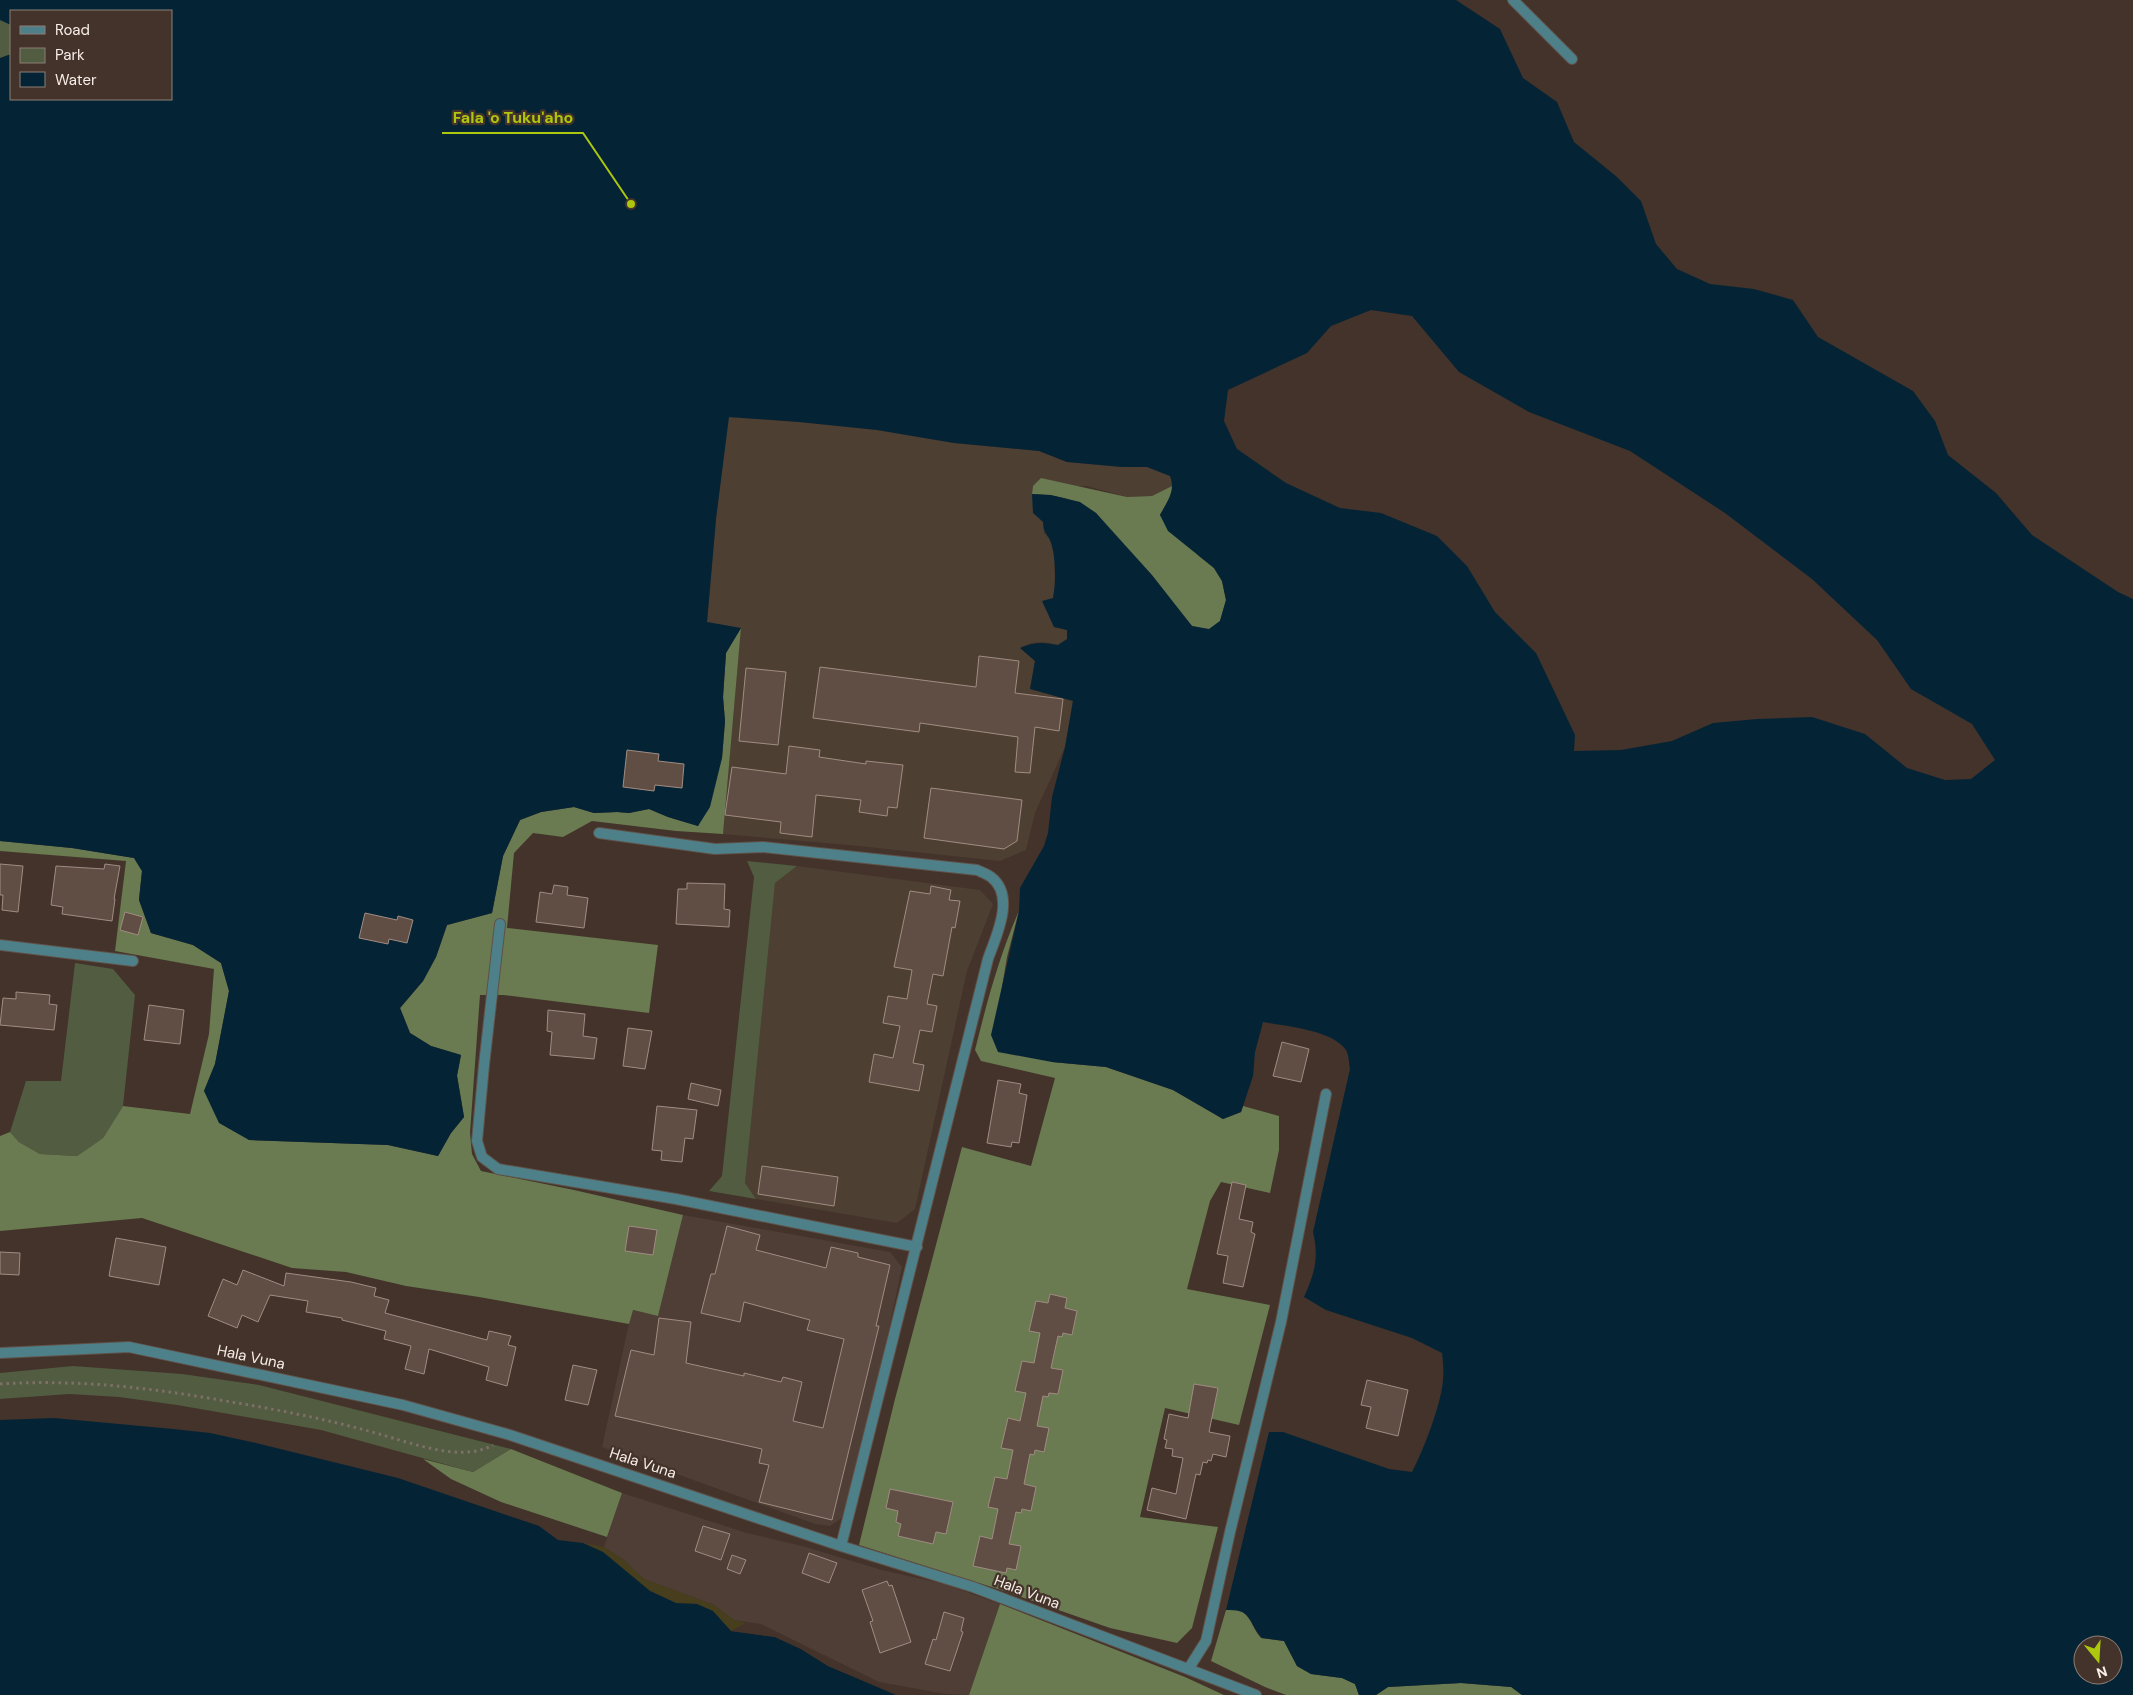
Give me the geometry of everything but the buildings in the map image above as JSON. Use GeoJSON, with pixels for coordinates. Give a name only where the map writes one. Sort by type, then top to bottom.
{"type":"FeatureCollection","features":[{"type":"Feature","properties":{"kind":"street"},"geometry":{"type":"LineString","coordinates":[[1514,0],[1572,59]]}},
{"type":"Feature","properties":{"kind":"street"},"geometry":{"type":"LineString","coordinates":[[599,833],[715,849],[763,847],[977,870],[992,878],[1001,888],[1003,905],[999,926],[988,958],[841,1546]]}},
{"type":"Feature","properties":{"kind":"street"},"geometry":{"type":"LineString","coordinates":[[500,924],[477,1141],[482,1157],[498,1169],[676,1199],[917,1247]]}},
{"type":"Feature","properties":{"kind":"street"},"geometry":{"type":"LineString","coordinates":[[0,945],[133,961]]}},
{"type":"Feature","properties":{"kind":"street"},"geometry":{"type":"LineString","coordinates":[[1189,1668],[1206,1641],[1230,1532],[1281,1322],[1326,1094]]}},
{"type":"Feature","properties":{"kind":"street","name":"Hala Vuna"},"geometry":{"type":"LineString","coordinates":[[0,1353],[129,1347],[403,1405],[510,1435],[841,1546],[973,1587],[1256,1695]]}},
{"type":"Feature","properties":{"kind":"path"},"geometry":{"type":"LineString","coordinates":[[0,1384],[77,1382],[191,1395],[330,1420],[432,1449],[459,1453],[489,1447],[510,1435]]}},
{"type":"Feature","properties":{"kind":"shaded area"},"geometry":{"type":"Polygon","coordinates":[[[728,417],[877,430],[954,443],[1039,451],[1067,462],[1122,467],[1147,467],[1170,476],[1174,485],[1152,496],[1127,497],[1087,486],[1033,486],[1032,494],[1043,522],[1044,533],[1051,540],[1054,554],[1055,585],[1053,598],[1043,602],[1054,627],[1067,630],[1067,639],[1058,645],[1043,642],[1031,643],[1020,648],[1035,661],[1030,689],[1073,700],[1065,747],[1035,813],[1026,850],[1000,861],[723,834],[741,628],[707,623],[716,519],[728,417]]]}},
{"type":"Feature","properties":{"kind":"shaded area"},"geometry":{"type":"Polygon","coordinates":[[[797,866],[980,890],[993,904],[967,971],[915,1209],[897,1223],[756,1199],[745,1183],[775,882],[797,866]]]}},
{"type":"Feature","properties":{"kind":"shaded area"},"geometry":{"type":"Polygon","coordinates":[[[683,1215],[890,1252],[902,1267],[875,1395],[842,1518],[830,1526],[815,1524],[602,1447],[632,1310],[658,1316],[683,1215]]]}},
{"type":"Feature","properties":{"kind":"shaded area"},"geometry":{"type":"Polygon","coordinates":[[[622,1493],[747,1533],[802,1546],[882,1570],[944,1584],[1000,1604],[969,1695],[946,1694],[879,1682],[761,1624],[734,1620],[714,1605],[644,1579],[624,1560],[604,1547],[622,1493]]]}},
{"type":"Feature","properties":{"kind":"green space"},"geometry":{"type":"Polygon","coordinates":[[[0,0],[10,10],[10,83],[0,83],[0,0]]]}},
{"type":"Feature","properties":{"kind":"green space"},"geometry":{"type":"Polygon","coordinates":[[[1041,478],[1127,497],[1152,496],[1174,485],[1160,515],[1199,556],[1214,568],[1222,581],[1226,600],[1220,621],[1209,630],[1192,626],[1096,513],[1081,504],[1066,499],[1050,495],[1032,494],[1033,486],[1041,478]]]}},
{"type":"Feature","properties":{"kind":"green space"},"geometry":{"type":"Polygon","coordinates":[[[741,628],[723,834],[676,831],[592,821],[563,837],[533,833],[514,853],[507,928],[658,945],[649,1013],[503,995],[480,995],[470,1133],[472,1154],[481,1171],[683,1215],[658,1316],[633,1310],[629,1324],[406,1286],[346,1272],[292,1268],[142,1218],[0,1231],[0,1136],[10,1132],[19,1142],[40,1154],[77,1156],[103,1138],[123,1106],[190,1114],[209,1034],[214,969],[115,951],[126,861],[0,851],[0,841],[72,848],[134,858],[142,871],[139,900],[151,933],[193,945],[221,963],[229,991],[215,1064],[204,1091],[249,1140],[388,1145],[438,1156],[451,1133],[464,1117],[457,1075],[461,1055],[431,1046],[410,1033],[400,1008],[423,981],[436,957],[447,925],[492,913],[503,856],[520,820],[541,812],[574,807],[594,813],[629,813],[649,809],[698,826],[722,758],[725,721],[723,697],[726,653],[741,628]]]}},
{"type":"Feature","properties":{"kind":"green space"},"geometry":{"type":"Polygon","coordinates":[[[747,861],[797,866],[775,883],[745,1183],[756,1199],[709,1191],[722,1176],[754,877],[747,861]]]}},
{"type":"Feature","properties":{"kind":"green space"},"geometry":{"type":"Polygon","coordinates":[[[1019,911],[1007,957],[999,1005],[1052,1062],[1106,1067],[1173,1090],[1223,1119],[1241,1112],[1243,1106],[1279,1116],[1279,1150],[1270,1193],[1221,1182],[1210,1201],[1187,1289],[1270,1305],[1239,1425],[1165,1408],[1140,1517],[1218,1527],[1192,1628],[1177,1643],[1110,1628],[998,1589],[859,1545],[895,1399],[962,1147],[1031,1166],[1055,1078],[981,1061],[975,1050],[999,962],[1019,911]]]}},
{"type":"Feature","properties":{"kind":"green space"},"geometry":{"type":"Polygon","coordinates":[[[75,963],[113,969],[135,995],[123,1106],[103,1138],[77,1156],[40,1154],[19,1142],[10,1132],[26,1081],[61,1081],[75,963]]]}},
{"type":"Feature","properties":{"kind":"green space"},"geometry":{"type":"Polygon","coordinates":[[[73,1366],[182,1374],[259,1385],[511,1449],[473,1472],[321,1430],[177,1405],[119,1397],[69,1394],[0,1399],[0,1373],[73,1366]]]}},
{"type":"Feature","properties":{"kind":"green space"},"geometry":{"type":"Polygon","coordinates":[[[511,1449],[622,1493],[607,1537],[501,1502],[451,1479],[423,1459],[473,1472],[511,1449]]]}},
{"type":"Feature","properties":{"kind":"green space"},"geometry":{"type":"Polygon","coordinates":[[[1000,1604],[1185,1677],[1224,1695],[969,1695],[1000,1604]]]}},
{"type":"Feature","properties":{"kind":"green space"},"geometry":{"type":"Polygon","coordinates":[[[1239,1609],[1249,1619],[1261,1638],[1284,1641],[1297,1666],[1311,1674],[1342,1678],[1355,1684],[1359,1695],[1286,1695],[1211,1661],[1226,1610],[1239,1609]]]}},
{"type":"Feature","properties":{"kind":"green space"},"geometry":{"type":"Polygon","coordinates":[[[1461,1683],[1512,1687],[1522,1695],[1376,1695],[1388,1687],[1461,1683]]]}},
{"type":"Feature","properties":{"kind":"sand"},"geometry":{"type":"Polygon","coordinates":[[[583,1543],[604,1547],[624,1560],[644,1579],[714,1605],[734,1620],[746,1623],[731,1631],[697,1604],[676,1603],[650,1591],[603,1552],[583,1543]]]}},
{"type":"Feature","properties":{"kind":"water"},"geometry":{"type":"Polygon","coordinates":[[[0,0],[1456,0],[1500,29],[1523,78],[1557,102],[1574,142],[1617,177],[1641,201],[1656,244],[1677,269],[1710,284],[1754,289],[1793,300],[1818,337],[1913,391],[1935,421],[1948,455],[1996,493],[2032,535],[2118,592],[2133,599],[2133,1695],[1522,1695],[1511,1687],[1461,1683],[1388,1687],[1376,1695],[1359,1695],[1355,1684],[1342,1678],[1311,1674],[1297,1666],[1284,1641],[1262,1638],[1245,1614],[1235,1610],[1226,1610],[1269,1432],[1283,1432],[1389,1469],[1412,1472],[1427,1439],[1442,1390],[1443,1363],[1442,1353],[1412,1338],[1326,1310],[1304,1297],[1315,1265],[1316,1249],[1313,1232],[1350,1069],[1347,1052],[1340,1043],[1320,1033],[1263,1022],[1255,1052],[1253,1076],[1241,1112],[1223,1119],[1173,1090],[1106,1067],[1052,1062],[998,1052],[991,1035],[1019,911],[1020,888],[1044,846],[1048,833],[1052,797],[1065,747],[1073,701],[1030,689],[1035,661],[1020,648],[1038,643],[1058,645],[1067,639],[1067,630],[1054,627],[1042,601],[1053,598],[1055,563],[1053,549],[1044,530],[1043,522],[1033,513],[1032,494],[1051,495],[1080,502],[1096,513],[1152,575],[1192,626],[1209,629],[1220,621],[1226,600],[1222,581],[1214,568],[1168,531],[1160,515],[1171,492],[1172,481],[1170,476],[1147,467],[1122,467],[1067,462],[1039,451],[954,443],[877,430],[729,417],[716,519],[707,622],[741,628],[726,653],[723,697],[725,721],[722,758],[710,807],[698,826],[649,809],[629,813],[594,813],[574,807],[541,812],[520,820],[503,856],[492,913],[447,925],[436,957],[423,981],[400,1008],[410,1033],[431,1046],[461,1055],[457,1076],[464,1117],[451,1133],[438,1156],[388,1145],[249,1140],[219,1123],[204,1091],[215,1064],[229,991],[221,963],[193,945],[151,933],[139,900],[142,871],[134,858],[72,848],[0,841],[0,58],[10,54],[10,100],[172,100],[172,10],[10,10],[10,25],[0,20],[0,0]],[[1371,310],[1331,326],[1307,353],[1228,390],[1224,421],[1237,449],[1286,483],[1340,508],[1381,513],[1437,536],[1467,566],[1495,612],[1536,653],[1575,735],[1574,751],[1621,750],[1672,741],[1713,723],[1812,717],[1865,734],[1907,768],[1945,780],[1971,779],[1995,760],[1972,724],[1911,689],[1877,640],[1812,579],[1725,513],[1630,451],[1529,412],[1459,372],[1412,316],[1371,310]]]}},
{"type":"Feature","properties":{"kind":"water"},"geometry":{"type":"Polygon","coordinates":[[[54,1418],[210,1433],[398,1478],[539,1526],[558,1540],[583,1543],[603,1552],[650,1591],[676,1603],[697,1604],[713,1611],[731,1631],[775,1637],[801,1649],[828,1666],[896,1695],[0,1695],[0,1420],[54,1418]]]}},
{"type":"Feature","properties":{"kind":"pier"},"geometry":{"type":"Polygon","coordinates":[[[735,1629],[775,1634],[802,1647],[829,1664],[898,1695],[828,1666],[801,1649],[775,1637],[731,1631],[735,1629]]]}},
{"type":"Feature","properties":{"kind":"place","name":"Fala 'o Tuku'aho"},"geometry":{"type":"Point","coordinates":[631,204]}}]}
